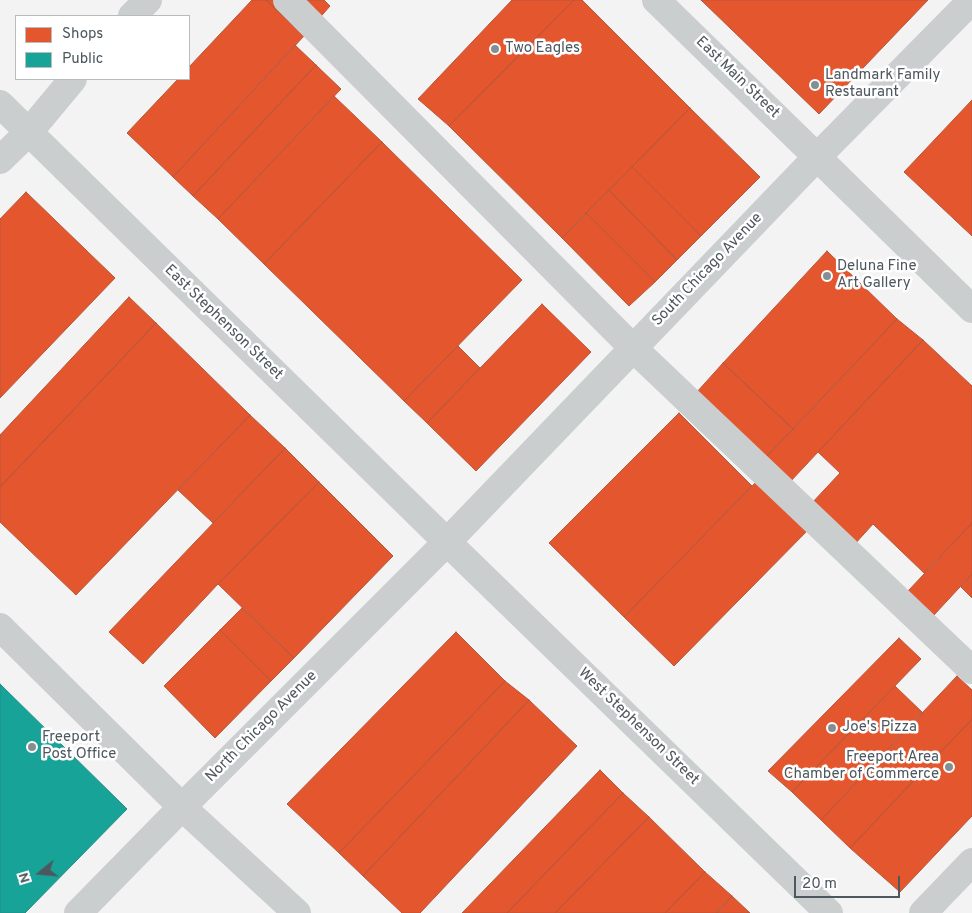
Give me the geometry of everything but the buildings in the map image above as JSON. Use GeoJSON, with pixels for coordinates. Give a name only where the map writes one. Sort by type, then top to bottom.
{"type":"FeatureCollection","features":[{"type":"Feature","properties":{"kind":"street"},"geometry":{"type":"LineString","coordinates":[[133,15],[148,0]]}},
{"type":"Feature","properties":{"kind":"street"},"geometry":{"type":"LineString","coordinates":[[287,0],[633,348],[972,670]]}},
{"type":"Feature","properties":{"kind":"street","name":"East Main Street"},"geometry":{"type":"LineString","coordinates":[[656,0],[972,309]]}},
{"type":"Feature","properties":{"kind":"street","name":"South Chicago Avenue"},"geometry":{"type":"LineString","coordinates":[[447,542],[972,0]]}},
{"type":"Feature","properties":{"kind":"street"},"geometry":{"type":"LineString","coordinates":[[0,160],[29,132],[72,80]]}},
{"type":"Feature","properties":{"kind":"street","name":"East Stephenson Street"},"geometry":{"type":"LineString","coordinates":[[0,104],[447,542]]}},
{"type":"Feature","properties":{"kind":"street","name":"North Chicago Avenue"},"geometry":{"type":"LineString","coordinates":[[78,913],[447,542]]}},
{"type":"Feature","properties":{"kind":"street","name":"West Stephenson Street"},"geometry":{"type":"LineString","coordinates":[[447,542],[829,913]]}},
{"type":"Feature","properties":{"kind":"street"},"geometry":{"type":"LineString","coordinates":[[0,627],[182,807],[297,913]]}},
{"type":"Feature","properties":{"kind":"street"},"geometry":{"type":"LineString","coordinates":[[923,913],[972,862]]}},
{"type":"Feature","properties":{"kind":"place","name":"Two Eagles"},"geometry":{"type":"Point","coordinates":[495,49]}},
{"type":"Feature","properties":{"kind":"place","name":"Landmark Family Restaurant"},"geometry":{"type":"Point","coordinates":[815,85]}},
{"type":"Feature","properties":{"kind":"place","name":"Deluna Fine Art Gallery"},"geometry":{"type":"Point","coordinates":[827,276]}},
{"type":"Feature","properties":{"kind":"place","name":"Joe's Pizza"},"geometry":{"type":"Point","coordinates":[832,728]}},
{"type":"Feature","properties":{"kind":"place","name":"Freeport Post Office"},"geometry":{"type":"Point","coordinates":[32,747]}},
{"type":"Feature","properties":{"kind":"place","name":"Freeport Area Chamber of Commerce"},"geometry":{"type":"Point","coordinates":[949,767]}}]}
